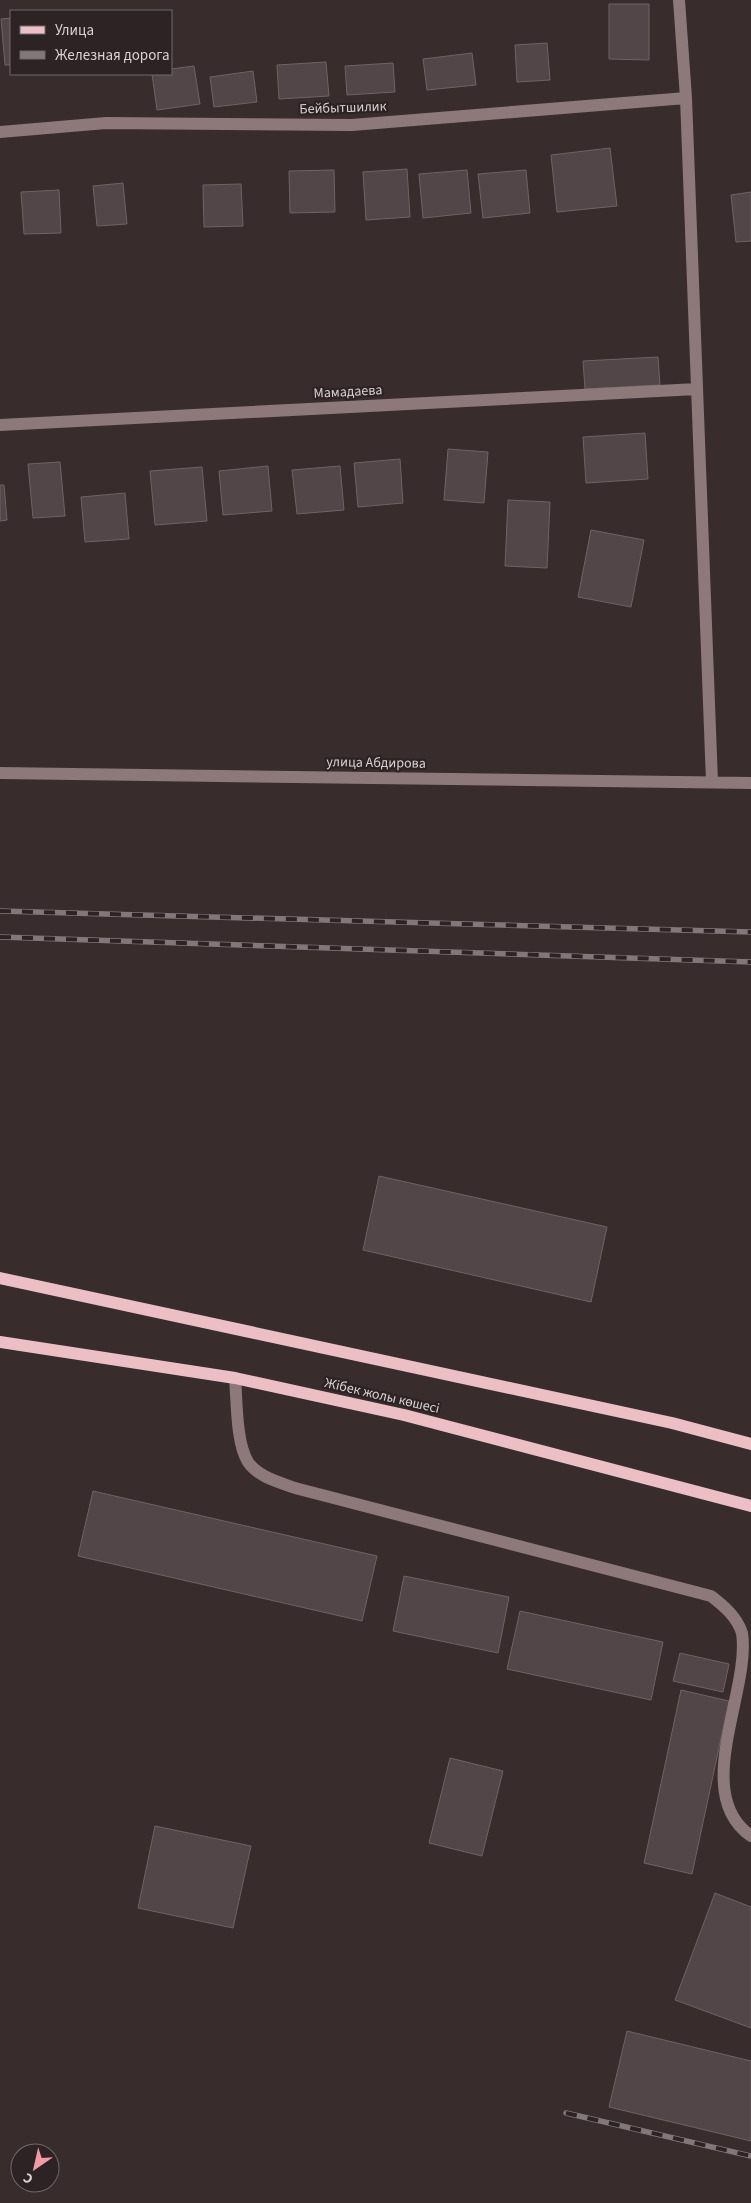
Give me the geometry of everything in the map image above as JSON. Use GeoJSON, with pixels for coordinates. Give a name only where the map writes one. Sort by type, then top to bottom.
{"type":"FeatureCollection","features":[{"type":"Feature","properties":{"kind":"main road"},"geometry":{"type":"LineString","coordinates":[[0,1278],[672,1423],[751,1444]]}},
{"type":"Feature","properties":{"kind":"main road","name":"Жібек жолы көшесі"},"geometry":{"type":"LineString","coordinates":[[0,1342],[235,1378],[404,1415],[751,1506]]}},
{"type":"Feature","properties":{"kind":"street"},"geometry":{"type":"LineString","coordinates":[[679,0],[686,98],[712,782]]}},
{"type":"Feature","properties":{"kind":"street","name":"Бейбытшилик"},"geometry":{"type":"LineString","coordinates":[[0,132],[106,123],[352,125],[686,98]]}},
{"type":"Feature","properties":{"kind":"street","name":"Мамадаева"},"geometry":{"type":"LineString","coordinates":[[0,425],[697,389]]}},
{"type":"Feature","properties":{"kind":"street","name":"улица Абдирова"},"geometry":{"type":"LineString","coordinates":[[0,773],[751,783]]}},
{"type":"Feature","properties":{"kind":"street"},"geometry":{"type":"LineString","coordinates":[[235,1378],[241,1445],[248,1463],[268,1478],[295,1488],[711,1596],[729,1610],[741,1632],[746,1653],[727,1764],[726,1797],[731,1816],[751,1836]]}},
{"type":"Feature","properties":{"kind":"building"},"geometry":{"type":"Polygon","coordinates":[[[609,4],[649,4],[649,60],[609,59],[609,4]]]}},
{"type":"Feature","properties":{"kind":"building"},"geometry":{"type":"Polygon","coordinates":[[[10,18],[10,65],[5,65],[1,19],[10,18]]]}},
{"type":"Feature","properties":{"kind":"building"},"geometry":{"type":"Polygon","coordinates":[[[547,43],[550,80],[517,82],[515,45],[547,43]]]}},
{"type":"Feature","properties":{"kind":"building"},"geometry":{"type":"Polygon","coordinates":[[[472,53],[476,85],[427,90],[423,59],[472,53]]]}},
{"type":"Feature","properties":{"kind":"building"},"geometry":{"type":"Polygon","coordinates":[[[326,62],[329,96],[279,99],[277,65],[326,62]]]}},
{"type":"Feature","properties":{"kind":"building"},"geometry":{"type":"Polygon","coordinates":[[[393,63],[395,92],[347,95],[345,66],[393,63]]]}},
{"type":"Feature","properties":{"kind":"building"},"geometry":{"type":"Polygon","coordinates":[[[194,66],[200,104],[157,110],[152,75],[172,75],[172,69],[194,66]]]}},
{"type":"Feature","properties":{"kind":"building"},"geometry":{"type":"Polygon","coordinates":[[[253,71],[257,102],[214,107],[210,77],[253,71]]]}},
{"type":"Feature","properties":{"kind":"building"},"geometry":{"type":"Polygon","coordinates":[[[610,148],[617,206],[557,212],[551,155],[610,148]]]}},
{"type":"Feature","properties":{"kind":"building"},"geometry":{"type":"Polygon","coordinates":[[[407,169],[410,217],[366,220],[363,172],[407,169]]]}},
{"type":"Feature","properties":{"kind":"building"},"geometry":{"type":"Polygon","coordinates":[[[334,170],[335,212],[290,213],[289,171],[334,170]]]}},
{"type":"Feature","properties":{"kind":"building"},"geometry":{"type":"Polygon","coordinates":[[[467,170],[471,213],[423,218],[419,174],[467,170]]]}},
{"type":"Feature","properties":{"kind":"building"},"geometry":{"type":"Polygon","coordinates":[[[526,170],[530,213],[483,218],[478,174],[526,170]]]}},
{"type":"Feature","properties":{"kind":"building"},"geometry":{"type":"Polygon","coordinates":[[[123,183],[127,224],[97,226],[93,186],[123,183]]]}},
{"type":"Feature","properties":{"kind":"building"},"geometry":{"type":"Polygon","coordinates":[[[241,184],[243,226],[204,227],[203,185],[241,184]]]}},
{"type":"Feature","properties":{"kind":"building"},"geometry":{"type":"Polygon","coordinates":[[[59,190],[61,233],[24,234],[21,192],[59,190]]]}},
{"type":"Feature","properties":{"kind":"building"},"geometry":{"type":"Polygon","coordinates":[[[751,192],[751,241],[736,242],[731,195],[751,192]]]}},
{"type":"Feature","properties":{"kind":"building"},"geometry":{"type":"Polygon","coordinates":[[[658,357],[660,385],[585,389],[583,361],[658,357]]]}},
{"type":"Feature","properties":{"kind":"building"},"geometry":{"type":"Polygon","coordinates":[[[645,433],[648,479],[586,483],[583,437],[645,433]]]}},
{"type":"Feature","properties":{"kind":"building"},"geometry":{"type":"Polygon","coordinates":[[[448,449],[488,452],[484,503],[444,500],[448,449]]]}},
{"type":"Feature","properties":{"kind":"building"},"geometry":{"type":"Polygon","coordinates":[[[400,459],[403,503],[358,507],[354,463],[400,459]]]}},
{"type":"Feature","properties":{"kind":"building"},"geometry":{"type":"Polygon","coordinates":[[[60,462],[65,516],[33,518],[28,464],[60,462]]]}},
{"type":"Feature","properties":{"kind":"building"},"geometry":{"type":"Polygon","coordinates":[[[268,466],[272,511],[223,515],[219,471],[268,466]]]}},
{"type":"Feature","properties":{"kind":"building"},"geometry":{"type":"Polygon","coordinates":[[[340,466],[344,510],[297,514],[292,470],[340,466]]]}},
{"type":"Feature","properties":{"kind":"building"},"geometry":{"type":"Polygon","coordinates":[[[202,467],[207,521],[155,525],[150,471],[202,467]]]}},
{"type":"Feature","properties":{"kind":"building"},"geometry":{"type":"Polygon","coordinates":[[[0,485],[4,485],[7,520],[0,521],[0,485]]]}},
{"type":"Feature","properties":{"kind":"building"},"geometry":{"type":"Polygon","coordinates":[[[125,493],[129,539],[85,542],[81,497],[125,493]]]}},
{"type":"Feature","properties":{"kind":"building"},"geometry":{"type":"Polygon","coordinates":[[[508,500],[550,502],[547,568],[505,566],[508,500]]]}},
{"type":"Feature","properties":{"kind":"building"},"geometry":{"type":"Polygon","coordinates":[[[591,530],[644,540],[631,607],[578,597],[591,530]]]}},
{"type":"Feature","properties":{"kind":"building"},"geometry":{"type":"Polygon","coordinates":[[[379,1176],[607,1227],[591,1302],[363,1250],[379,1176]]]}},
{"type":"Feature","properties":{"kind":"building"},"geometry":{"type":"Polygon","coordinates":[[[93,1491],[377,1556],[362,1621],[78,1556],[93,1491]]]}},
{"type":"Feature","properties":{"kind":"building"},"geometry":{"type":"Polygon","coordinates":[[[404,1576],[509,1597],[498,1653],[393,1631],[404,1576]]]}},
{"type":"Feature","properties":{"kind":"building"},"geometry":{"type":"Polygon","coordinates":[[[520,1611],[663,1642],[651,1700],[507,1669],[520,1611]]]}},
{"type":"Feature","properties":{"kind":"building"},"geometry":{"type":"Polygon","coordinates":[[[680,1653],[729,1664],[723,1692],[673,1681],[680,1653]]]}},
{"type":"Feature","properties":{"kind":"building"},"geometry":{"type":"Polygon","coordinates":[[[681,1690],[729,1701],[692,1874],[644,1863],[681,1690]]]}},
{"type":"Feature","properties":{"kind":"building"},"geometry":{"type":"Polygon","coordinates":[[[450,1758],[503,1771],[482,1856],[429,1843],[450,1758]]]}},
{"type":"Feature","properties":{"kind":"building"},"geometry":{"type":"Polygon","coordinates":[[[155,1826],[251,1846],[233,1928],[138,1908],[155,1826]]]}},
{"type":"Feature","properties":{"kind":"building"},"geometry":{"type":"Polygon","coordinates":[[[715,1893],[751,1907],[751,2028],[675,2000],[715,1893]]]}},
{"type":"Feature","properties":{"kind":"building"},"geometry":{"type":"Polygon","coordinates":[[[627,2031],[751,2061],[751,2141],[609,2107],[627,2031]]]}},
{"type":"Feature","properties":{"kind":"railway"},"geometry":{"type":"LineString","coordinates":[[0,911],[751,932]]}},
{"type":"Feature","properties":{"kind":"railway"},"geometry":{"type":"LineString","coordinates":[[0,937],[751,962]]}},
{"type":"Feature","properties":{"kind":"railway"},"geometry":{"type":"LineString","coordinates":[[566,2113],[751,2156]]}}]}
